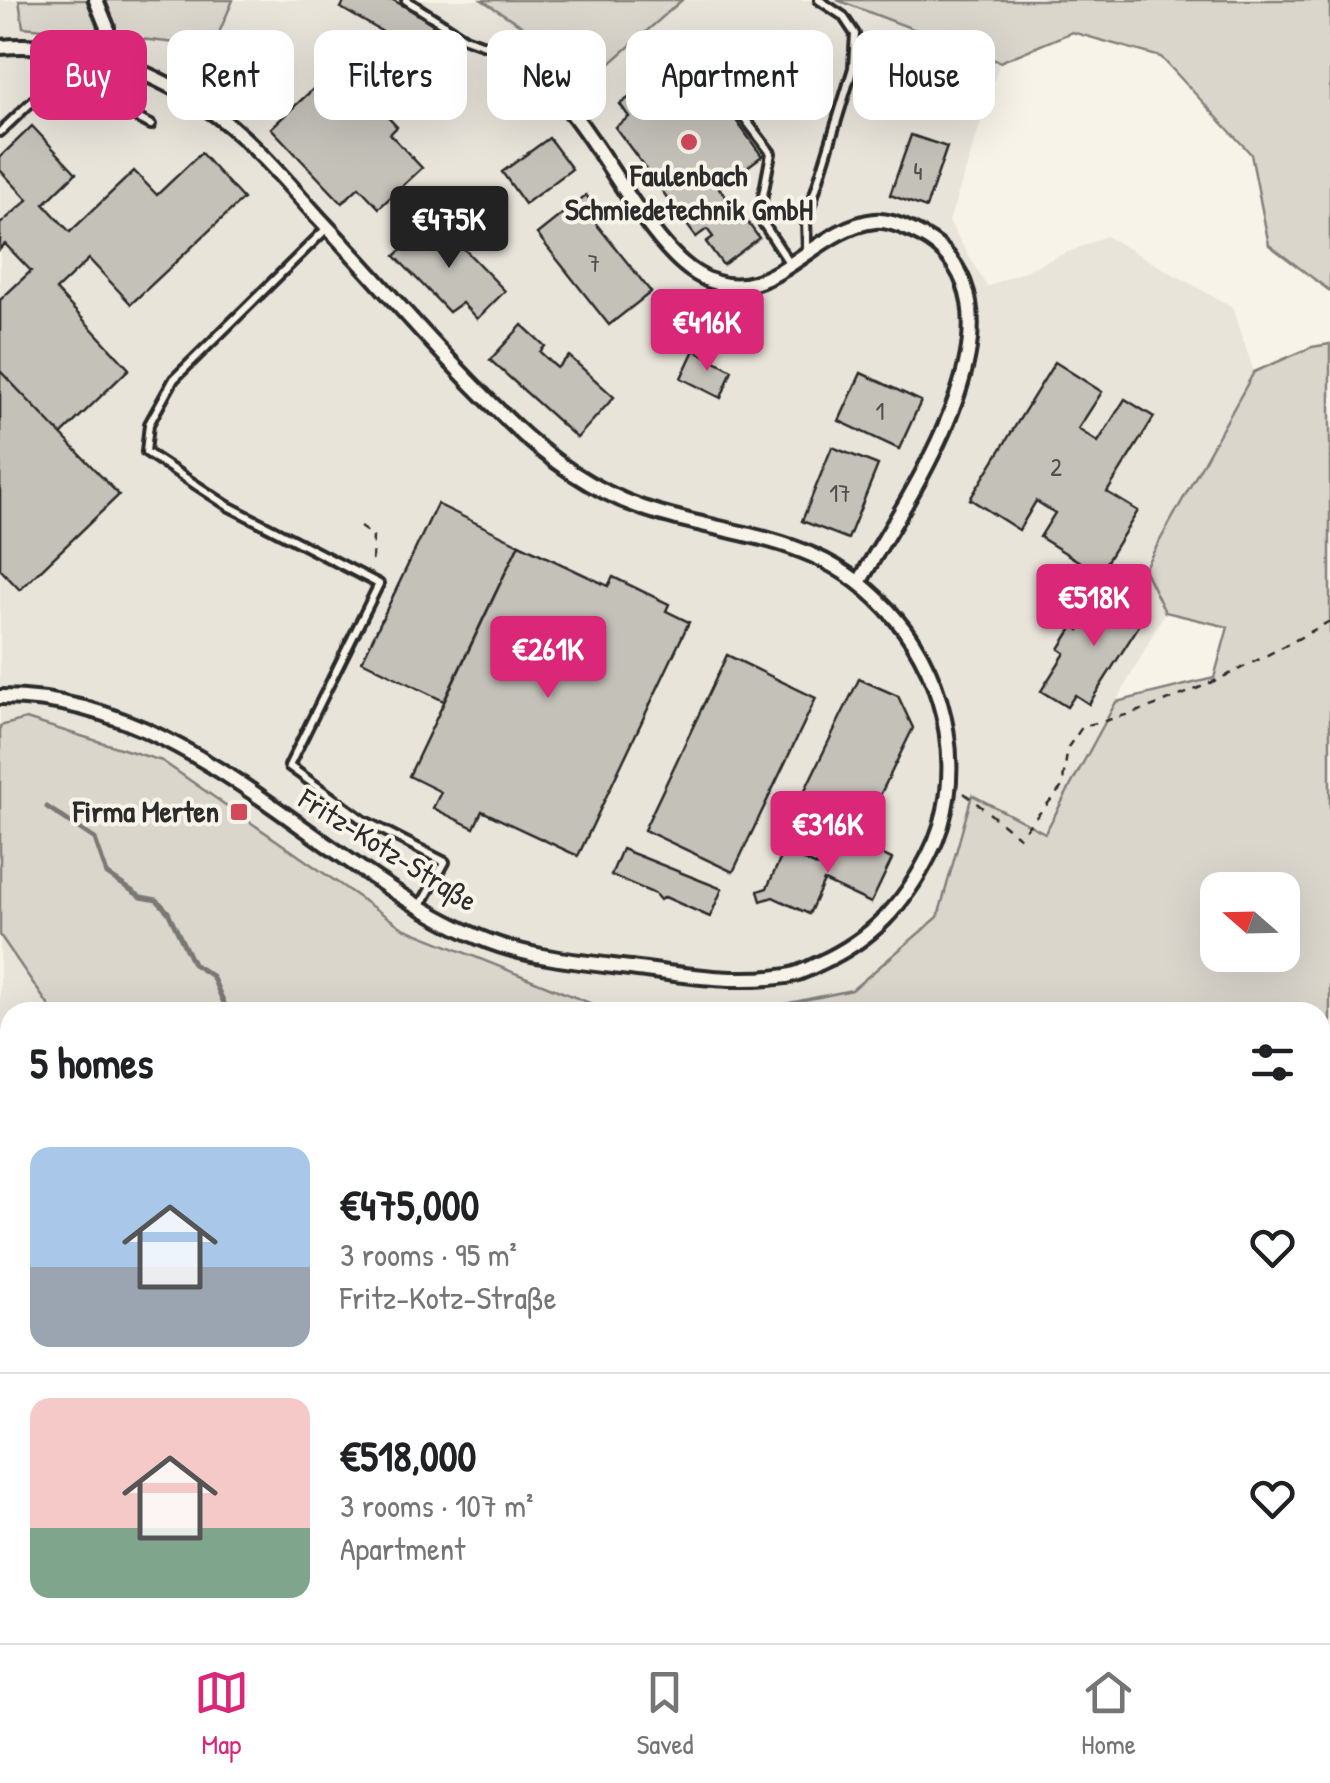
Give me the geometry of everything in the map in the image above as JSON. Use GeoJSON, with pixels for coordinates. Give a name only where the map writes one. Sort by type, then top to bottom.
{"type":"FeatureCollection","features":[{"type":"Feature","properties":{"kind":"street"},"geometry":{"type":"LineString","coordinates":[[96,0],[107,30]]}},
{"type":"Feature","properties":{"kind":"street","name":"Fritz-Kotz-Straße"},"geometry":{"type":"LineString","coordinates":[[0,47],[30,48]]}},
{"type":"Feature","properties":{"kind":"street","name":"Fritz-Kotz-Straße"},"geometry":{"type":"LineString","coordinates":[[0,697],[32,697],[101,711],[191,752],[421,905],[479,937],[551,958],[718,979],[792,976],[853,948],[899,906],[933,850],[948,794],[948,744],[940,698],[923,657],[896,619],[860,581],[783,542],[655,512],[605,492],[562,467],[524,435],[426,336],[272,167],[210,109],[147,75]]}},
{"type":"Feature","properties":{"kind":"street"},"geometry":{"type":"LineString","coordinates":[[577,120],[669,250],[699,276],[739,287],[774,277],[835,232],[878,220],[923,235],[957,264],[971,300],[970,353],[951,413],[922,473],[860,581]]}},
{"type":"Feature","properties":{"kind":"lane"},"geometry":{"type":"LineString","coordinates":[[406,0],[465,38],[487,46]]}},
{"type":"Feature","properties":{"kind":"lane"},"geometry":{"type":"LineString","coordinates":[[807,253],[806,221],[853,68],[855,34],[843,16],[818,0]]}},
{"type":"Feature","properties":{"kind":"lane"},"geometry":{"type":"LineString","coordinates":[[0,132],[42,92],[85,90],[151,125]]}},
{"type":"Feature","properties":{"kind":"lane"},"geometry":{"type":"LineString","coordinates":[[746,120],[771,153],[759,217],[791,265]]}},
{"type":"Feature","properties":{"kind":"lane"},"geometry":{"type":"LineString","coordinates":[[328,228],[174,378],[149,424],[146,452],[228,506],[379,584],[289,766],[363,820],[445,862],[421,905]]}},
{"type":"Feature","properties":{"kind":"path"},"geometry":{"type":"LineString","coordinates":[[360,528],[372,536],[368,579]]}},
{"type":"Feature","properties":{"kind":"path"},"geometry":{"type":"LineString","coordinates":[[948,780],[1019,838],[1062,787],[1068,747],[1084,726],[1132,716],[1246,669],[1330,621]]}},
{"type":"Feature","properties":{"kind":"shaded area"},"geometry":{"type":"Polygon","coordinates":[[[0,0],[19,0],[23,27],[51,30],[30,30],[30,120],[147,120],[147,40],[167,42],[167,120],[294,120],[294,30],[220,30],[233,0],[482,0],[528,30],[487,30],[487,120],[606,120],[606,67],[626,49],[626,120],[833,120],[833,30],[648,30],[682,0],[837,0],[916,30],[853,30],[853,120],[982,120],[949,222],[987,287],[1106,236],[1232,307],[1254,372],[1144,569],[1165,612],[1045,834],[972,796],[938,917],[852,990],[795,1002],[587,1002],[403,928],[162,761],[26,719],[0,726],[0,0]]]}},
{"type":"Feature","properties":{"kind":"shaded area"},"geometry":{"type":"Polygon","coordinates":[[[19,0],[87,0],[97,24],[96,30],[23,27],[19,0]]]}},
{"type":"Feature","properties":{"kind":"shaded area"},"geometry":{"type":"Polygon","coordinates":[[[101,0],[233,0],[220,30],[167,30],[167,42],[147,40],[147,30],[111,30],[101,0]]]}},
{"type":"Feature","properties":{"kind":"shaded area"},"geometry":{"type":"Polygon","coordinates":[[[482,0],[682,0],[648,30],[626,30],[626,49],[606,67],[606,30],[528,30],[482,0]]]}},
{"type":"Feature","properties":{"kind":"shaded area"},"geometry":{"type":"Polygon","coordinates":[[[837,0],[1330,0],[1330,291],[1269,245],[1251,154],[1161,57],[1072,32],[1000,62],[995,60],[995,30],[916,30],[837,0]]]}},
{"type":"Feature","properties":{"kind":"shaded area"},"geometry":{"type":"Polygon","coordinates":[[[1330,344],[1330,1002],[794,1002],[852,990],[938,917],[972,795],[1045,833],[1116,702],[1214,678],[1228,627],[1165,612],[1144,569],[1254,372],[1312,347],[1330,344]]]}},
{"type":"Feature","properties":{"kind":"shaded area"},"geometry":{"type":"Polygon","coordinates":[[[26,719],[162,761],[403,928],[587,1002],[46,1002],[0,935],[0,726],[26,719]]]}},
{"type":"Feature","properties":{"kind":"shaded area"},"geometry":{"type":"Polygon","coordinates":[[[0,935],[46,1002],[0,1002],[0,935]]]}},
{"type":"Feature","properties":{"kind":"building"},"geometry":{"type":"Polygon","coordinates":[[[345,0],[393,0],[434,23],[430,30],[380,30],[341,8],[345,0]]]}},
{"type":"Feature","properties":{"kind":"building"},"geometry":{"type":"Polygon","coordinates":[[[314,88],[314,120],[390,120],[397,127],[390,134],[422,168],[379,208],[359,187],[342,203],[271,128],[280,120],[294,120],[294,107],[314,88]]]}},
{"type":"Feature","properties":{"kind":"building","name":"Faulenbach Schmiedetechnik GmbH"},"geometry":{"type":"Polygon","coordinates":[[[626,119],[736,120],[762,156],[719,188],[736,210],[729,218],[739,210],[759,238],[723,265],[706,242],[713,237],[707,229],[696,237],[615,127],[626,119]]]}},
{"type":"Feature","properties":{"kind":"building"},"geometry":{"type":"Polygon","coordinates":[[[32,126],[76,173],[44,204],[70,232],[134,171],[157,195],[201,153],[243,199],[131,304],[89,259],[56,290],[129,369],[61,435],[0,371],[0,300],[31,271],[5,244],[0,249],[0,224],[28,200],[0,170],[0,157],[32,126]]]}},
{"type":"Feature","properties":{"kind":"building"},"geometry":{"type":"Polygon","coordinates":[[[911,135],[947,147],[926,208],[890,195],[911,135]]]}},
{"type":"Feature","properties":{"kind":"building"},"geometry":{"type":"Polygon","coordinates":[[[549,138],[572,169],[525,204],[502,172],[549,138]]]}},
{"type":"Feature","properties":{"kind":"building"},"geometry":{"type":"Polygon","coordinates":[[[586,195],[600,214],[593,220],[651,292],[609,325],[537,234],[586,195]]]}},
{"type":"Feature","properties":{"kind":"building"},"geometry":{"type":"Polygon","coordinates":[[[434,218],[505,291],[477,319],[462,303],[449,312],[395,256],[434,218]]]}},
{"type":"Feature","properties":{"kind":"building"},"geometry":{"type":"Polygon","coordinates":[[[724,309],[740,317],[743,310],[760,319],[750,339],[717,323],[724,309]]]}},
{"type":"Feature","properties":{"kind":"building"},"geometry":{"type":"Polygon","coordinates":[[[522,325],[545,346],[540,352],[557,368],[569,356],[614,397],[577,438],[490,360],[522,325]]]}},
{"type":"Feature","properties":{"kind":"building"},"geometry":{"type":"Polygon","coordinates":[[[694,350],[732,370],[721,398],[681,378],[694,350]]]}},
{"type":"Feature","properties":{"kind":"building"},"geometry":{"type":"Polygon","coordinates":[[[1055,362],[1102,392],[1078,429],[1098,442],[1125,399],[1154,417],[1107,492],[1138,511],[1099,574],[1040,537],[1055,513],[1036,501],[1019,530],[970,499],[1055,362]]]}},
{"type":"Feature","properties":{"kind":"building"},"geometry":{"type":"Polygon","coordinates":[[[0,371],[119,495],[20,590],[0,569],[0,371]]]}},
{"type":"Feature","properties":{"kind":"building"},"geometry":{"type":"Polygon","coordinates":[[[861,373],[921,401],[899,449],[839,421],[861,373]]]}},
{"type":"Feature","properties":{"kind":"building"},"geometry":{"type":"Polygon","coordinates":[[[832,447],[878,465],[848,539],[802,521],[832,447]]]}},
{"type":"Feature","properties":{"kind":"building"},"geometry":{"type":"Polygon","coordinates":[[[437,504],[519,544],[444,701],[362,661],[437,504]]]}},
{"type":"Feature","properties":{"kind":"building"},"geometry":{"type":"Polygon","coordinates":[[[519,544],[608,586],[613,577],[669,604],[666,611],[689,622],[578,856],[482,811],[474,828],[433,808],[441,792],[409,776],[519,544]]]}},
{"type":"Feature","properties":{"kind":"building"},"geometry":{"type":"Polygon","coordinates":[[[1106,587],[1147,613],[1089,704],[1075,695],[1067,707],[1041,691],[1065,653],[1059,649],[1074,625],[1079,630],[1106,587]]]}},
{"type":"Feature","properties":{"kind":"building"},"geometry":{"type":"Polygon","coordinates":[[[727,655],[816,698],[733,872],[644,830],[727,655]]]}},
{"type":"Feature","properties":{"kind":"building"},"geometry":{"type":"Polygon","coordinates":[[[859,679],[898,696],[913,728],[867,822],[804,792],[859,679]]]}},
{"type":"Feature","properties":{"kind":"building"},"geometry":{"type":"Polygon","coordinates":[[[845,837],[892,859],[871,903],[824,881],[809,914],[773,897],[761,901],[758,891],[767,888],[784,851],[828,871],[845,837]]]}},
{"type":"Feature","properties":{"kind":"building"},"geometry":{"type":"Polygon","coordinates":[[[622,849],[722,889],[710,917],[665,897],[660,900],[655,894],[611,875],[622,849]]]}},
{"type":"Feature","properties":{"kind":"waterway"},"geometry":{"type":"LineString","coordinates":[[47,807],[95,839],[107,874],[141,897],[157,900],[168,912],[193,964],[212,976],[224,1002]]}},
{"type":"Feature","properties":{"kind":"place","name":"Faulenbach Schmiedetechnik GmbH"},"geometry":{"type":"Point","coordinates":[689,142]}},
{"type":"Feature","properties":{"kind":"place","name":"Firma Merten"},"geometry":{"type":"Point","coordinates":[239,812]}}]}
